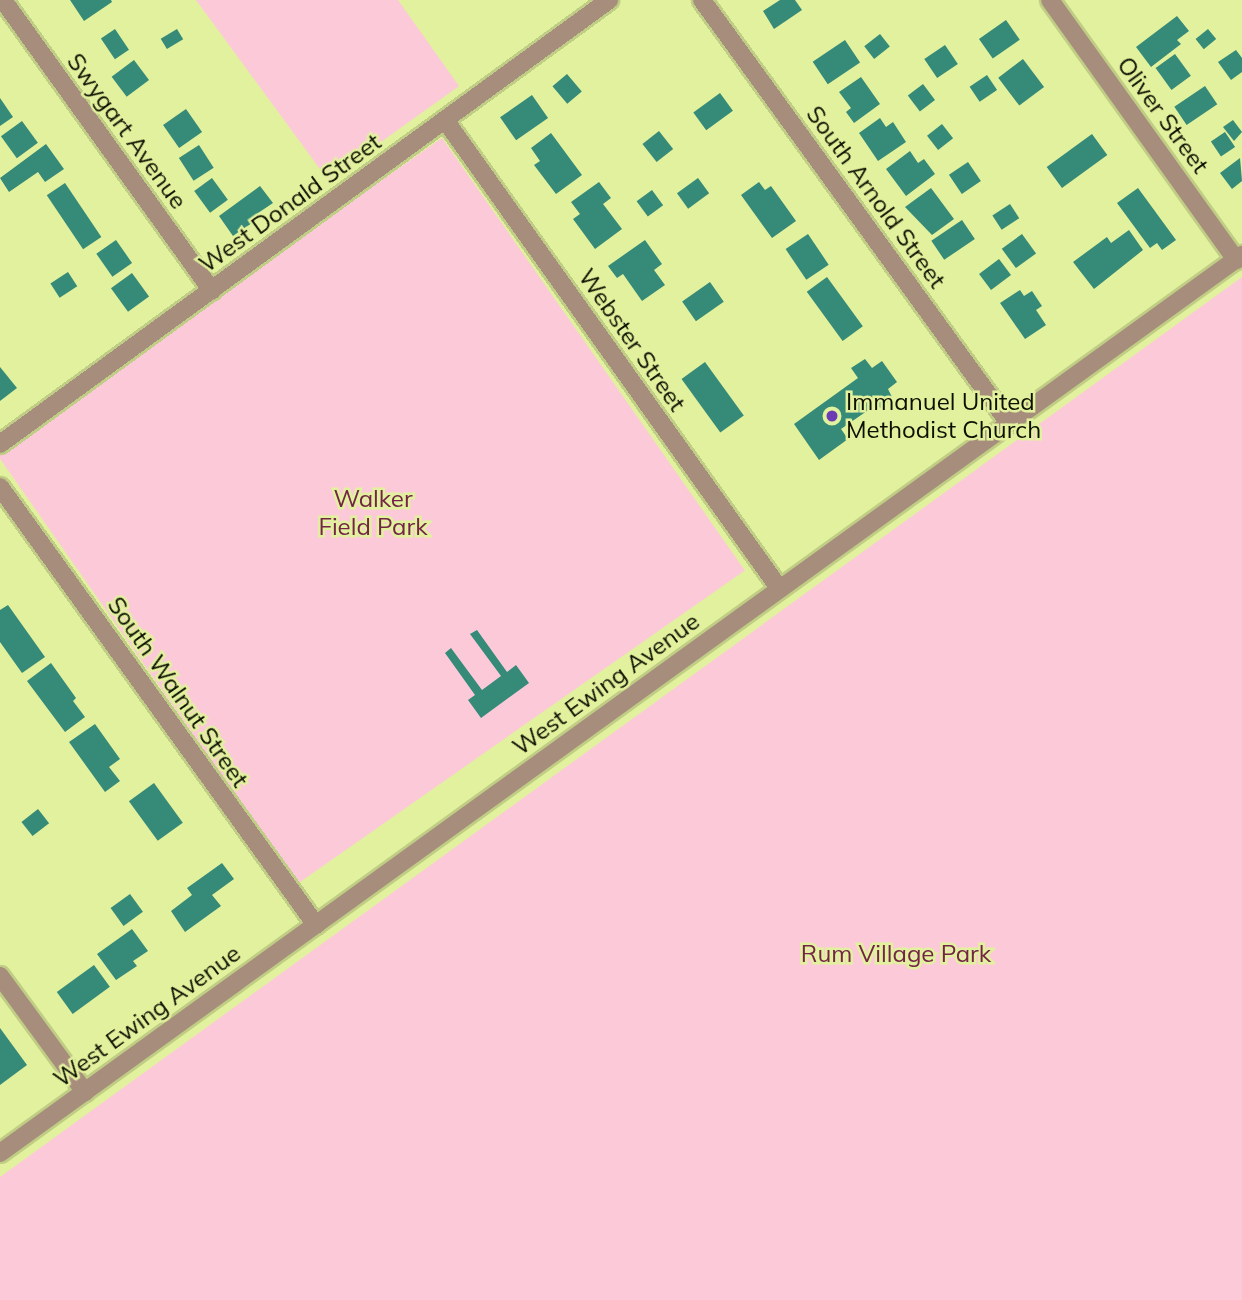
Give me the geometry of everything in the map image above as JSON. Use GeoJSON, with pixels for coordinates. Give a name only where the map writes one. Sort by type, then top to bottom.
{"type":"FeatureCollection","features":[{"type":"Feature","properties":{"kind":"street","name":"Swygart Avenue"},"geometry":{"type":"LineString","coordinates":[[3,0],[212,291]]}},
{"type":"Feature","properties":{"kind":"street","name":"West Donald Street"},"geometry":{"type":"LineString","coordinates":[[0,444],[608,0]]}},
{"type":"Feature","properties":{"kind":"street","name":"South Arnold Street"},"geometry":{"type":"LineString","coordinates":[[702,0],[1009,423]]}},
{"type":"Feature","properties":{"kind":"street","name":"Oliver Street"},"geometry":{"type":"LineString","coordinates":[[1050,0],[1239,257]]}},
{"type":"Feature","properties":{"kind":"street","name":"Webster Street"},"geometry":{"type":"LineString","coordinates":[[445,120],[779,588]]}},
{"type":"Feature","properties":{"kind":"street","name":"West Ewing Avenue"},"geometry":{"type":"LineString","coordinates":[[0,1153],[1239,257]]}},
{"type":"Feature","properties":{"kind":"street","name":"South Walnut Street"},"geometry":{"type":"LineString","coordinates":[[0,486],[316,925]]}},
{"type":"Feature","properties":{"kind":"street"},"geometry":{"type":"LineString","coordinates":[[0,975],[85,1092]]}},
{"type":"Feature","properties":{"kind":"green space"},"geometry":{"type":"Polygon","coordinates":[[[196,0],[398,0],[459,86],[328,180],[196,0]]]}},
{"type":"Feature","properties":{"kind":"green space","name":"Walker Field Park"},"geometry":{"type":"Polygon","coordinates":[[[442,138],[745,571],[298,884],[0,459],[0,447],[442,138]]]}},
{"type":"Feature","properties":{"kind":"green space","name":"Rum Village Park"},"geometry":{"type":"Polygon","coordinates":[[[1242,277],[1242,1300],[0,1300],[0,1177],[1242,277]]]}},
{"type":"Feature","properties":{"kind":"building"},"geometry":{"type":"Polygon","coordinates":[[[70,0],[111,0],[112,2],[84,21],[70,0]]]}},
{"type":"Feature","properties":{"kind":"building"},"geometry":{"type":"Polygon","coordinates":[[[780,0],[795,0],[802,10],[774,29],[763,11],[780,0]]]}},
{"type":"Feature","properties":{"kind":"building"},"geometry":{"type":"Polygon","coordinates":[[[1177,16],[1189,31],[1177,40],[1181,44],[1151,67],[1136,47],[1177,16]]]}},
{"type":"Feature","properties":{"kind":"building"},"geometry":{"type":"Polygon","coordinates":[[[1006,20],[1020,40],[993,59],[979,39],[1006,20]]]}},
{"type":"Feature","properties":{"kind":"building"},"geometry":{"type":"Polygon","coordinates":[[[115,29],[129,50],[115,59],[101,39],[115,29]]]}},
{"type":"Feature","properties":{"kind":"building"},"geometry":{"type":"Polygon","coordinates":[[[177,29],[183,39],[167,49],[161,39],[177,29]]]}},
{"type":"Feature","properties":{"kind":"building"},"geometry":{"type":"Polygon","coordinates":[[[1208,29],[1216,39],[1204,49],[1196,39],[1208,29]]]}},
{"type":"Feature","properties":{"kind":"building"},"geometry":{"type":"Polygon","coordinates":[[[880,34],[890,47],[874,59],[864,46],[880,34]]]}},
{"type":"Feature","properties":{"kind":"building"},"geometry":{"type":"Polygon","coordinates":[[[845,40],[860,62],[828,84],[813,62],[845,40]]]}},
{"type":"Feature","properties":{"kind":"building"},"geometry":{"type":"Polygon","coordinates":[[[945,45],[958,64],[937,78],[924,59],[945,45]]]}},
{"type":"Feature","properties":{"kind":"building"},"geometry":{"type":"Polygon","coordinates":[[[1236,50],[1242,58],[1242,72],[1231,80],[1218,62],[1236,50]]]}},
{"type":"Feature","properties":{"kind":"building"},"geometry":{"type":"Polygon","coordinates":[[[1175,54],[1191,76],[1171,90],[1156,68],[1175,54]]]}},
{"type":"Feature","properties":{"kind":"building"},"geometry":{"type":"Polygon","coordinates":[[[1023,59],[1044,87],[1019,106],[998,78],[1023,59]]]}},
{"type":"Feature","properties":{"kind":"building"},"geometry":{"type":"Polygon","coordinates":[[[134,60],[149,80],[127,97],[112,77],[134,60]]]}},
{"type":"Feature","properties":{"kind":"building"},"geometry":{"type":"Polygon","coordinates":[[[567,74],[582,92],[567,104],[552,86],[567,74]]]}},
{"type":"Feature","properties":{"kind":"building"},"geometry":{"type":"Polygon","coordinates":[[[987,75],[997,90],[980,102],[970,87],[987,75]]]}},
{"type":"Feature","properties":{"kind":"building"},"geometry":{"type":"Polygon","coordinates":[[[861,77],[880,104],[854,123],[846,112],[851,108],[839,92],[861,77]]]}},
{"type":"Feature","properties":{"kind":"building"},"geometry":{"type":"Polygon","coordinates":[[[923,84],[935,100],[920,111],[908,95],[923,84]]]}},
{"type":"Feature","properties":{"kind":"building"},"geometry":{"type":"Polygon","coordinates":[[[1205,86],[1217,104],[1187,125],[1174,107],[1205,86]]]}},
{"type":"Feature","properties":{"kind":"building"},"geometry":{"type":"Polygon","coordinates":[[[720,93],[733,111],[706,130],[693,112],[720,93]]]}},
{"type":"Feature","properties":{"kind":"building"},"geometry":{"type":"Polygon","coordinates":[[[532,95],[548,118],[516,140],[500,117],[532,95]]]}},
{"type":"Feature","properties":{"kind":"building"},"geometry":{"type":"Polygon","coordinates":[[[0,98],[13,117],[0,126],[0,98]]]}},
{"type":"Feature","properties":{"kind":"building"},"geometry":{"type":"Polygon","coordinates":[[[186,109],[202,132],[179,148],[163,125],[186,109]]]}},
{"type":"Feature","properties":{"kind":"building"},"geometry":{"type":"Polygon","coordinates":[[[880,118],[886,127],[893,122],[906,142],[878,161],[859,133],[880,118]]]}},
{"type":"Feature","properties":{"kind":"building"},"geometry":{"type":"Polygon","coordinates":[[[1233,120],[1242,132],[1234,141],[1223,127],[1233,120]]]}},
{"type":"Feature","properties":{"kind":"building"},"geometry":{"type":"Polygon","coordinates":[[[22,121],[38,143],[17,158],[1,136],[22,121]]]}},
{"type":"Feature","properties":{"kind":"building"},"geometry":{"type":"Polygon","coordinates":[[[942,124],[953,138],[938,150],[927,136],[942,124]]]}},
{"type":"Feature","properties":{"kind":"building"},"geometry":{"type":"Polygon","coordinates":[[[659,131],[673,149],[657,162],[642,144],[659,131]]]}},
{"type":"Feature","properties":{"kind":"building"},"geometry":{"type":"Polygon","coordinates":[[[1225,132],[1235,147],[1221,156],[1211,142],[1225,132]]]}},
{"type":"Feature","properties":{"kind":"building"},"geometry":{"type":"Polygon","coordinates":[[[551,133],[582,175],[556,194],[534,165],[540,161],[531,148],[551,133]]]}},
{"type":"Feature","properties":{"kind":"building"},"geometry":{"type":"Polygon","coordinates":[[[1092,134],[1107,155],[1062,188],[1047,167],[1092,134]]]}},
{"type":"Feature","properties":{"kind":"building"},"geometry":{"type":"Polygon","coordinates":[[[46,144],[64,169],[45,182],[38,172],[9,192],[0,178],[46,144]]]}},
{"type":"Feature","properties":{"kind":"building"},"geometry":{"type":"Polygon","coordinates":[[[199,145],[214,168],[194,181],[179,158],[199,145]]]}},
{"type":"Feature","properties":{"kind":"building"},"geometry":{"type":"Polygon","coordinates":[[[910,151],[918,163],[924,159],[935,174],[906,196],[886,169],[910,151]]]}},
{"type":"Feature","properties":{"kind":"building"},"geometry":{"type":"Polygon","coordinates":[[[1240,158],[1242,181],[1232,189],[1220,173],[1240,158]]]}},
{"type":"Feature","properties":{"kind":"building"},"geometry":{"type":"Polygon","coordinates":[[[968,162],[981,181],[962,194],[949,175],[968,162]]]}},
{"type":"Feature","properties":{"kind":"building"},"geometry":{"type":"Polygon","coordinates":[[[212,178],[228,200],[210,213],[194,191],[212,178]]]}},
{"type":"Feature","properties":{"kind":"building"},"geometry":{"type":"Polygon","coordinates":[[[698,178],[709,193],[688,209],[677,193],[698,178]]]}},
{"type":"Feature","properties":{"kind":"building"},"geometry":{"type":"Polygon","coordinates":[[[599,182],[611,198],[603,204],[622,229],[595,249],[573,219],[580,214],[571,202],[599,182]]]}},
{"type":"Feature","properties":{"kind":"building"},"geometry":{"type":"Polygon","coordinates":[[[759,182],[765,190],[771,186],[796,221],[772,238],[741,195],[759,182]]]}},
{"type":"Feature","properties":{"kind":"building"},"geometry":{"type":"Polygon","coordinates":[[[65,183],[101,237],[83,249],[47,195],[65,183]]]}},
{"type":"Feature","properties":{"kind":"building"},"geometry":{"type":"Polygon","coordinates":[[[260,186],[273,203],[255,215],[258,219],[233,236],[219,216],[260,186]]]}},
{"type":"Feature","properties":{"kind":"building"},"geometry":{"type":"Polygon","coordinates":[[[931,188],[954,219],[932,235],[905,207],[931,188]]]}},
{"type":"Feature","properties":{"kind":"building"},"geometry":{"type":"Polygon","coordinates":[[[1138,188],[1176,240],[1162,250],[1157,243],[1150,248],[1117,203],[1138,188]]]}},
{"type":"Feature","properties":{"kind":"building"},"geometry":{"type":"Polygon","coordinates":[[[652,190],[663,205],[648,217],[637,201],[652,190]]]}},
{"type":"Feature","properties":{"kind":"building"},"geometry":{"type":"Polygon","coordinates":[[[1010,204],[1019,218],[1002,230],[992,215],[1010,204]]]}},
{"type":"Feature","properties":{"kind":"building"},"geometry":{"type":"Polygon","coordinates":[[[962,220],[975,239],[944,260],[931,241],[962,220]]]}},
{"type":"Feature","properties":{"kind":"building"},"geometry":{"type":"Polygon","coordinates":[[[1129,230],[1143,250],[1094,289],[1073,262],[1107,237],[1111,243],[1129,230]]]}},
{"type":"Feature","properties":{"kind":"building"},"geometry":{"type":"Polygon","coordinates":[[[808,234],[829,265],[806,280],[786,249],[808,234]]]}},
{"type":"Feature","properties":{"kind":"building"},"geometry":{"type":"Polygon","coordinates":[[[1022,234],[1036,253],[1016,268],[1002,249],[1022,234]]]}},
{"type":"Feature","properties":{"kind":"building"},"geometry":{"type":"Polygon","coordinates":[[[116,240],[132,263],[112,277],[96,254],[116,240]]]}},
{"type":"Feature","properties":{"kind":"building"},"geometry":{"type":"Polygon","coordinates":[[[645,240],[662,264],[654,270],[665,285],[642,301],[623,274],[617,278],[608,266],[645,240]]]}},
{"type":"Feature","properties":{"kind":"building"},"geometry":{"type":"Polygon","coordinates":[[[999,259],[1011,275],[991,290],[979,274],[999,259]]]}},
{"type":"Feature","properties":{"kind":"building"},"geometry":{"type":"Polygon","coordinates":[[[68,272],[77,286],[60,298],[50,283],[68,272]]]}},
{"type":"Feature","properties":{"kind":"building"},"geometry":{"type":"Polygon","coordinates":[[[132,273],[149,296],[128,312],[111,288],[132,273]]]}},
{"type":"Feature","properties":{"kind":"building"},"geometry":{"type":"Polygon","coordinates":[[[827,277],[863,326],[843,341],[807,292],[827,277]]]}},
{"type":"Feature","properties":{"kind":"building"},"geometry":{"type":"Polygon","coordinates":[[[710,282],[724,302],[696,321],[682,302],[710,282]]]}},
{"type":"Feature","properties":{"kind":"building"},"geometry":{"type":"Polygon","coordinates":[[[1020,290],[1024,296],[1032,291],[1042,306],[1036,310],[1046,325],[1025,339],[1000,303],[1020,290]]]}},
{"type":"Feature","properties":{"kind":"building","name":"Immanuel United Methodist Church"},"geometry":{"type":"Polygon","coordinates":[[[865,359],[872,368],[882,361],[897,382],[888,389],[893,399],[880,408],[877,404],[841,429],[848,439],[819,460],[794,424],[858,378],[851,368],[865,359]]]}},
{"type":"Feature","properties":{"kind":"building"},"geometry":{"type":"Polygon","coordinates":[[[705,362],[744,415],[720,432],[682,379],[705,362]]]}},
{"type":"Feature","properties":{"kind":"building"},"geometry":{"type":"Polygon","coordinates":[[[0,367],[17,388],[0,401],[0,367]]]}},
{"type":"Feature","properties":{"kind":"building"},"geometry":{"type":"Polygon","coordinates":[[[8,605],[45,657],[22,673],[0,642],[0,610],[8,605]]]}},
{"type":"Feature","properties":{"kind":"building"},"geometry":{"type":"Polygon","coordinates":[[[477,630],[507,672],[516,665],[529,683],[481,718],[468,700],[475,695],[445,653],[451,648],[482,690],[501,676],[470,634],[477,630]]]}},
{"type":"Feature","properties":{"kind":"building"},"geometry":{"type":"Polygon","coordinates":[[[51,663],[76,698],[73,701],[85,717],[65,732],[27,681],[51,663]]]}},
{"type":"Feature","properties":{"kind":"building"},"geometry":{"type":"Polygon","coordinates":[[[95,724],[120,759],[109,767],[120,781],[105,792],[69,742],[95,724]]]}},
{"type":"Feature","properties":{"kind":"building"},"geometry":{"type":"Polygon","coordinates":[[[154,783],[183,823],[158,841],[129,801],[154,783]]]}},
{"type":"Feature","properties":{"kind":"building"},"geometry":{"type":"Polygon","coordinates":[[[38,809],[49,823],[33,836],[21,822],[38,809]]]}},
{"type":"Feature","properties":{"kind":"building"},"geometry":{"type":"Polygon","coordinates":[[[222,863],[234,879],[212,895],[221,906],[185,932],[171,911],[192,895],[187,888],[222,863]]]}},
{"type":"Feature","properties":{"kind":"building"},"geometry":{"type":"Polygon","coordinates":[[[130,894],[143,912],[124,926],[111,908],[130,894]]]}},
{"type":"Feature","properties":{"kind":"building"},"geometry":{"type":"Polygon","coordinates":[[[132,929],[148,951],[133,961],[137,966],[116,980],[97,954],[132,929]]]}},
{"type":"Feature","properties":{"kind":"building"},"geometry":{"type":"Polygon","coordinates":[[[94,965],[110,987],[73,1014],[57,992],[94,965]]]}},
{"type":"Feature","properties":{"kind":"building"},"geometry":{"type":"Polygon","coordinates":[[[0,1028],[27,1065],[0,1085],[0,1028]]]}},
{"type":"Feature","properties":{"kind":"place","name":"Immanuel United Methodist Church"},"geometry":{"type":"Point","coordinates":[832,416]}}]}
